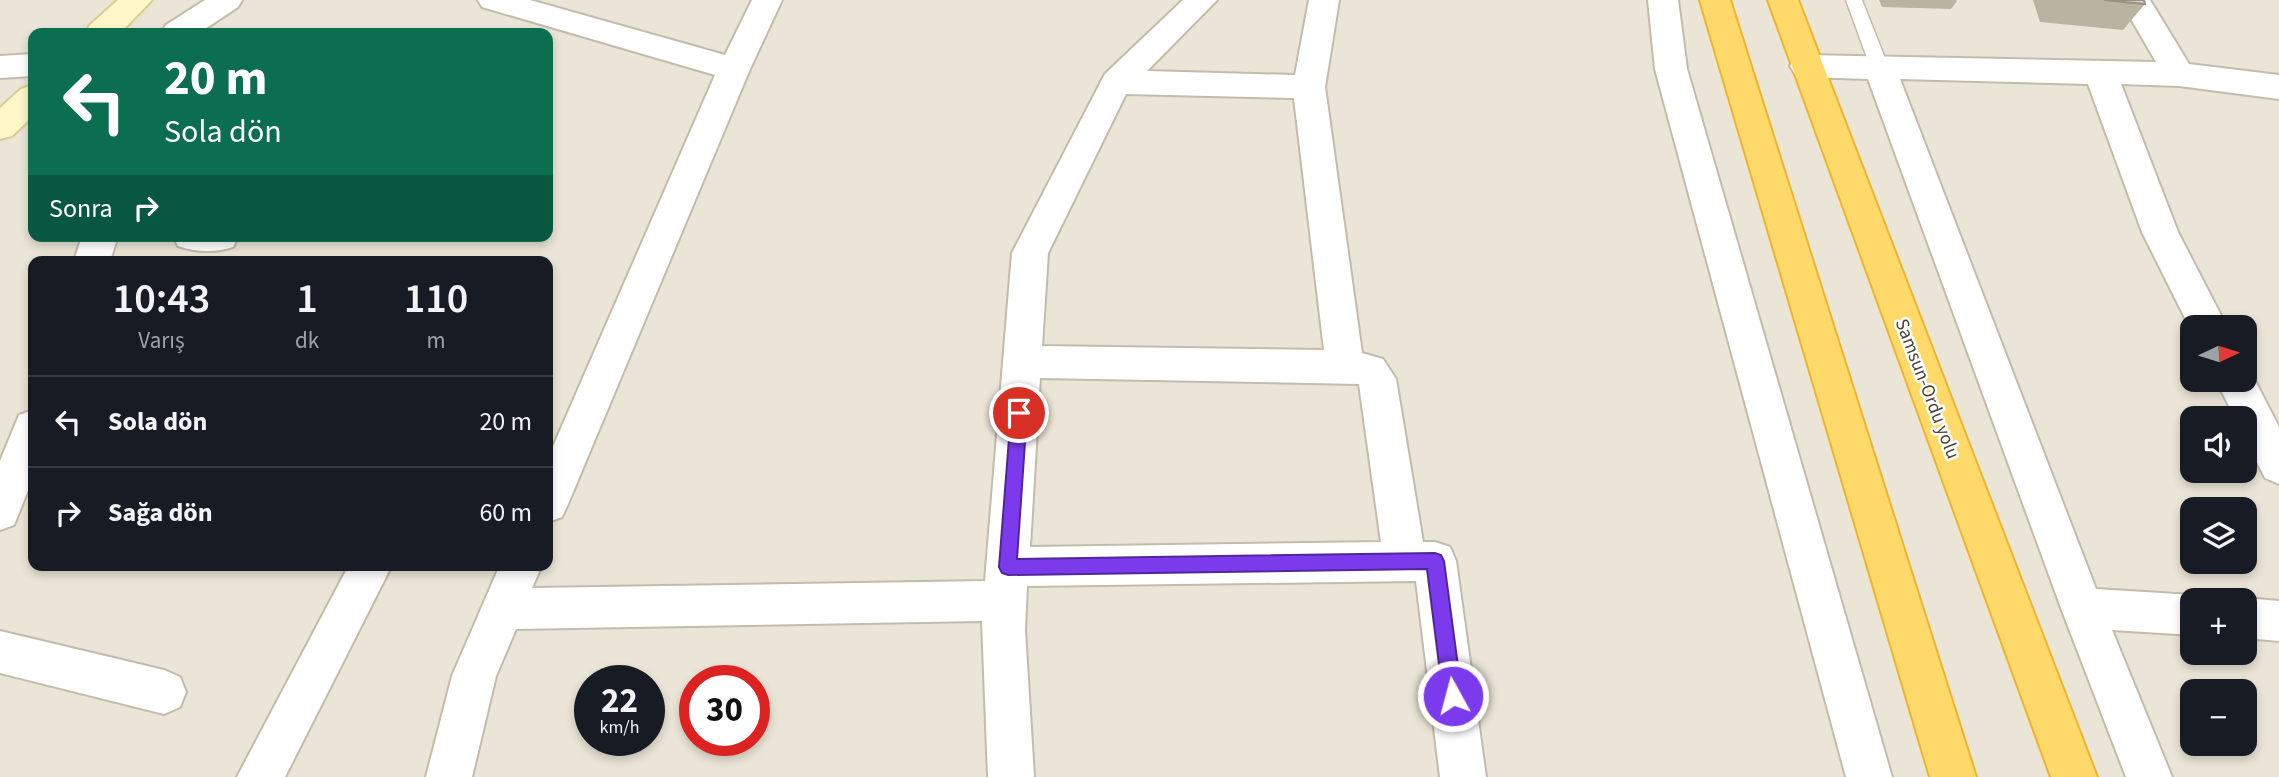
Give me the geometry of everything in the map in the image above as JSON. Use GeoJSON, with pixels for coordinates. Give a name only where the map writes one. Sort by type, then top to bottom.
{"type":"FeatureCollection","features":[{"type":"Feature","properties":{"kind":"highway"},"geometry":{"type":"LineString","coordinates":[[1715,0],[1953,777]]}},
{"type":"Feature","properties":{"kind":"highway","name":"Samsun-Ordu yolu"},"geometry":{"type":"LineString","coordinates":[[1783,0],[2074,777]]}},
{"type":"Feature","properties":{"kind":"main road"},"geometry":{"type":"LineString","coordinates":[[106,28],[137,0]]}},
{"type":"Feature","properties":{"kind":"main road"},"geometry":{"type":"LineString","coordinates":[[0,128],[28,102]]}},
{"type":"Feature","properties":{"kind":"street"},"geometry":{"type":"LineString","coordinates":[[185,28],[227,0]]}},
{"type":"Feature","properties":{"kind":"street"},"geometry":{"type":"LineString","coordinates":[[553,492],[734,69],[767,0]]}},
{"type":"Feature","properties":{"kind":"street"},"geometry":{"type":"LineString","coordinates":[[1011,777],[1003,630],[1030,253],[1116,82],[1202,0]]}},
{"type":"Feature","properties":{"kind":"street"},"geometry":{"type":"LineString","coordinates":[[1324,0],[1309,87],[1346,366]]}},
{"type":"Feature","properties":{"kind":"street"},"geometry":{"type":"LineString","coordinates":[[1663,0],[1671,69],[1869,777]]}},
{"type":"Feature","properties":{"kind":"street"},"geometry":{"type":"LineString","coordinates":[[2135,0],[2179,74]]}},
{"type":"Feature","properties":{"kind":"street"},"geometry":{"type":"LineString","coordinates":[[501,1],[734,69]]}},
{"type":"Feature","properties":{"kind":"street"},"geometry":{"type":"LineString","coordinates":[[0,67],[28,65]]}},
{"type":"Feature","properties":{"kind":"street"},"geometry":{"type":"LineString","coordinates":[[1806,66],[2179,74],[2276,91]]}},
{"type":"Feature","properties":{"kind":"street"},"geometry":{"type":"LineString","coordinates":[[1879,66],[2082,608],[2149,777]]}},
{"type":"Feature","properties":{"kind":"street"},"geometry":{"type":"LineString","coordinates":[[2101,74],[2160,232],[2202,315]]}},
{"type":"Feature","properties":{"kind":"street"},"geometry":{"type":"LineString","coordinates":[[1116,82],[1309,87]]}},
{"type":"Feature","properties":{"kind":"street"},"geometry":{"type":"LineString","coordinates":[[0,128],[28,119]]}},
{"type":"Feature","properties":{"kind":"street"},"geometry":{"type":"LineString","coordinates":[[1023,362],[1346,366],[1370,370],[1377,379],[1405,561]]}},
{"type":"Feature","properties":{"kind":"street"},"geometry":{"type":"LineString","coordinates":[[2241,392],[2279,466]]}},
{"type":"Feature","properties":{"kind":"street"},"geometry":{"type":"LineString","coordinates":[[0,512],[28,440]]}},
{"type":"Feature","properties":{"kind":"street"},"geometry":{"type":"LineString","coordinates":[[503,609],[1435,561],[1463,777]]}},
{"type":"Feature","properties":{"kind":"street"},"geometry":{"type":"LineString","coordinates":[[260,777],[367,571]]}},
{"type":"Feature","properties":{"kind":"street"},"geometry":{"type":"LineString","coordinates":[[449,777],[474,676],[519,571]]}},
{"type":"Feature","properties":{"kind":"street"},"geometry":{"type":"LineString","coordinates":[[2082,608],[2180,614]]}},
{"type":"Feature","properties":{"kind":"street"},"geometry":{"type":"LineString","coordinates":[[2257,619],[2279,621]]}},
{"type":"Feature","properties":{"kind":"street"},"geometry":{"type":"LineString","coordinates":[[0,652],[164,692]]}},
{"type":"Feature","properties":{"kind":"lane"},"geometry":{"type":"LineString","coordinates":[[1854,0],[1879,66]]}},
{"type":"Feature","properties":{"kind":"shaded area"},"geometry":{"type":"Polygon","coordinates":[[[0,0],[2279,0],[2279,777],[0,777],[0,0]]]}},
{"type":"Feature","properties":{"kind":"building"},"geometry":{"type":"Polygon","coordinates":[[[2104,0],[2144,0],[2145,4],[2104,0]]]}},
{"type":"Feature","properties":{"kind":"route"},"geometry":{"type":"LineString","coordinates":[[1019,413],[1008,567],[1435,561],[1453,696]]}}]}
